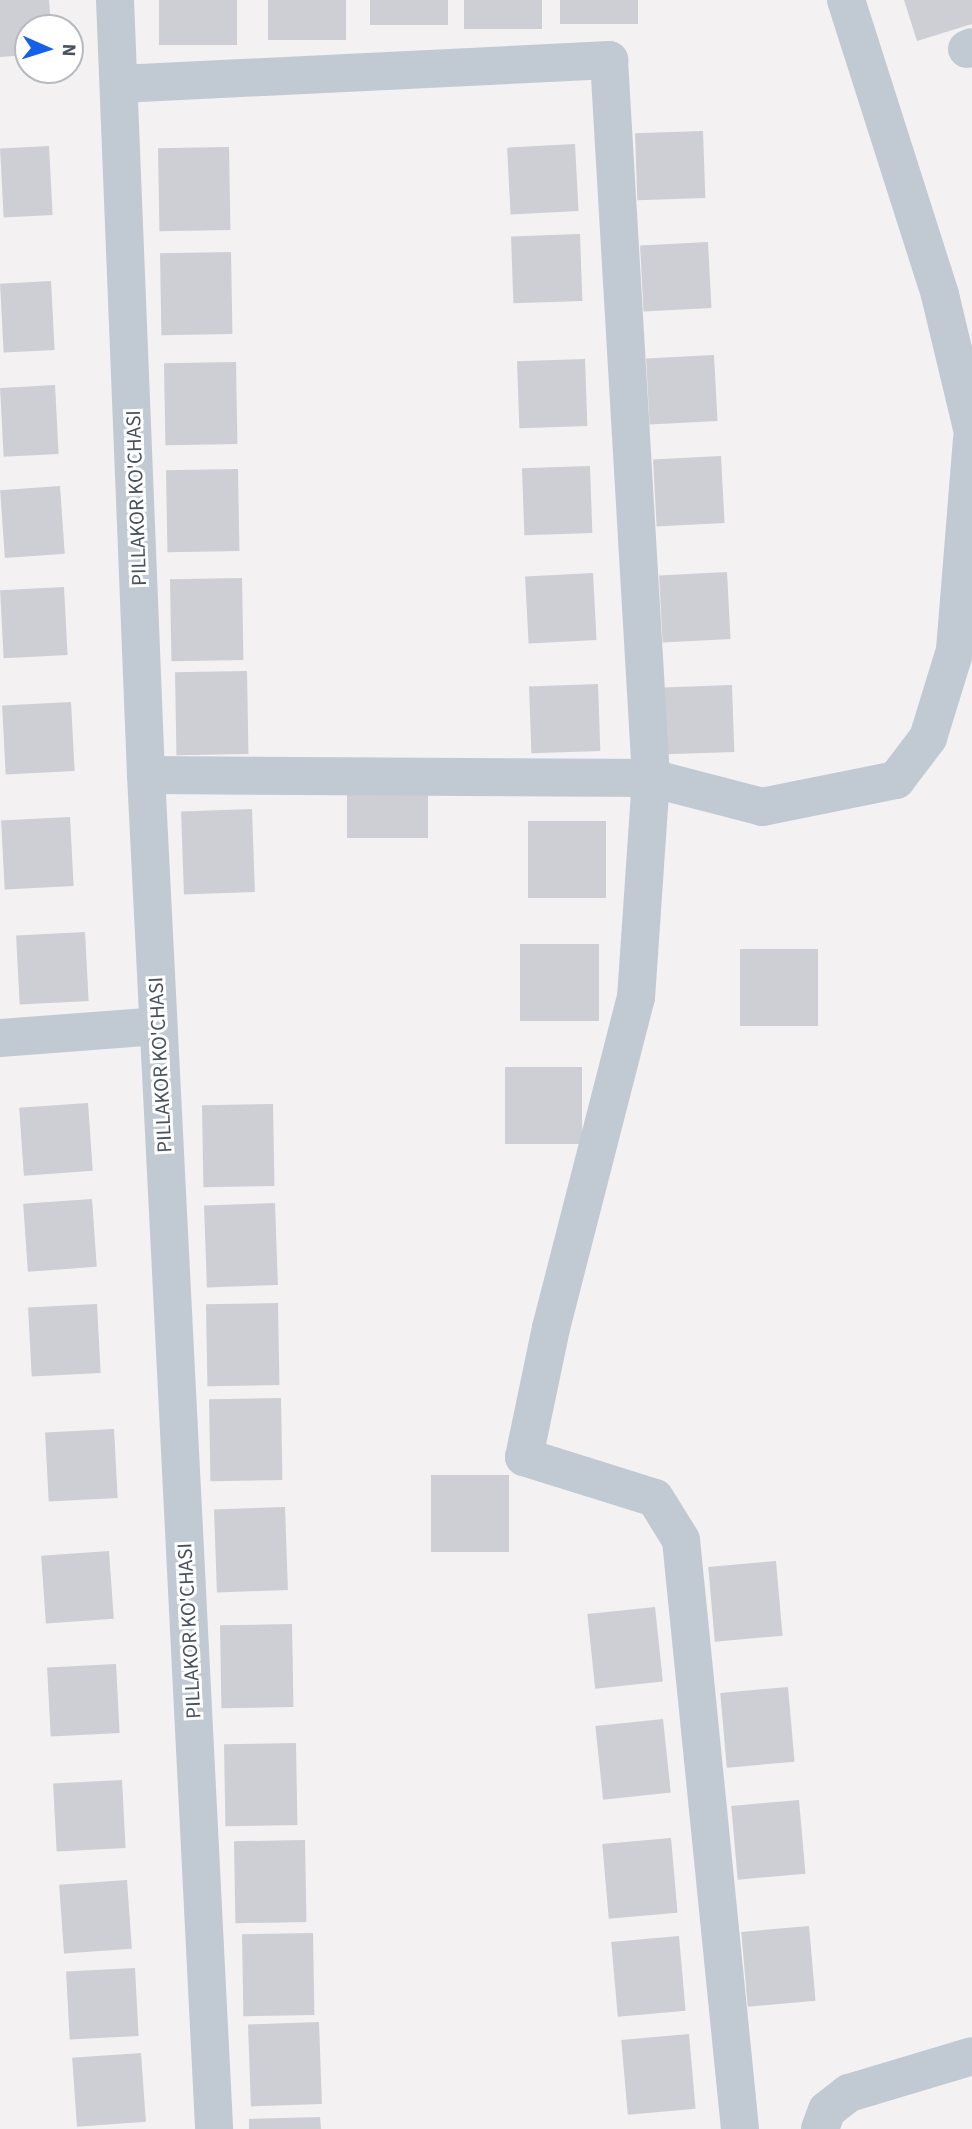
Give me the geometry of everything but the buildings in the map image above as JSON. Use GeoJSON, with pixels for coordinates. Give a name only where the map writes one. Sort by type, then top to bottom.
{"type":"FeatureCollection","features":[{"type":"Feature","properties":{"kind":"street","name":"PILLAKOR KO'CHASI"},"geometry":{"type":"LineString","coordinates":[[115,0],[146,775],[214,2129]]}},
{"type":"Feature","properties":{"kind":"street"},"geometry":{"type":"LineString","coordinates":[[846,0],[940,295],[972,428]]}},
{"type":"Feature","properties":{"kind":"street"},"geometry":{"type":"LineString","coordinates":[[120,84],[609,61],[651,779],[636,997],[551,1328],[524,1457],[655,1498],[681,1540],[740,2129]]}},
{"type":"Feature","properties":{"kind":"street"},"geometry":{"type":"LineString","coordinates":[[146,775],[651,779],[761,807],[896,780],[928,738],[964,650],[972,439]]}},
{"type":"Feature","properties":{"kind":"street"},"geometry":{"type":"LineString","coordinates":[[0,1038],[158,1026]]}},
{"type":"Feature","properties":{"kind":"street"},"geometry":{"type":"LineString","coordinates":[[820,2129],[837,2098],[972,2056]]}}]}
